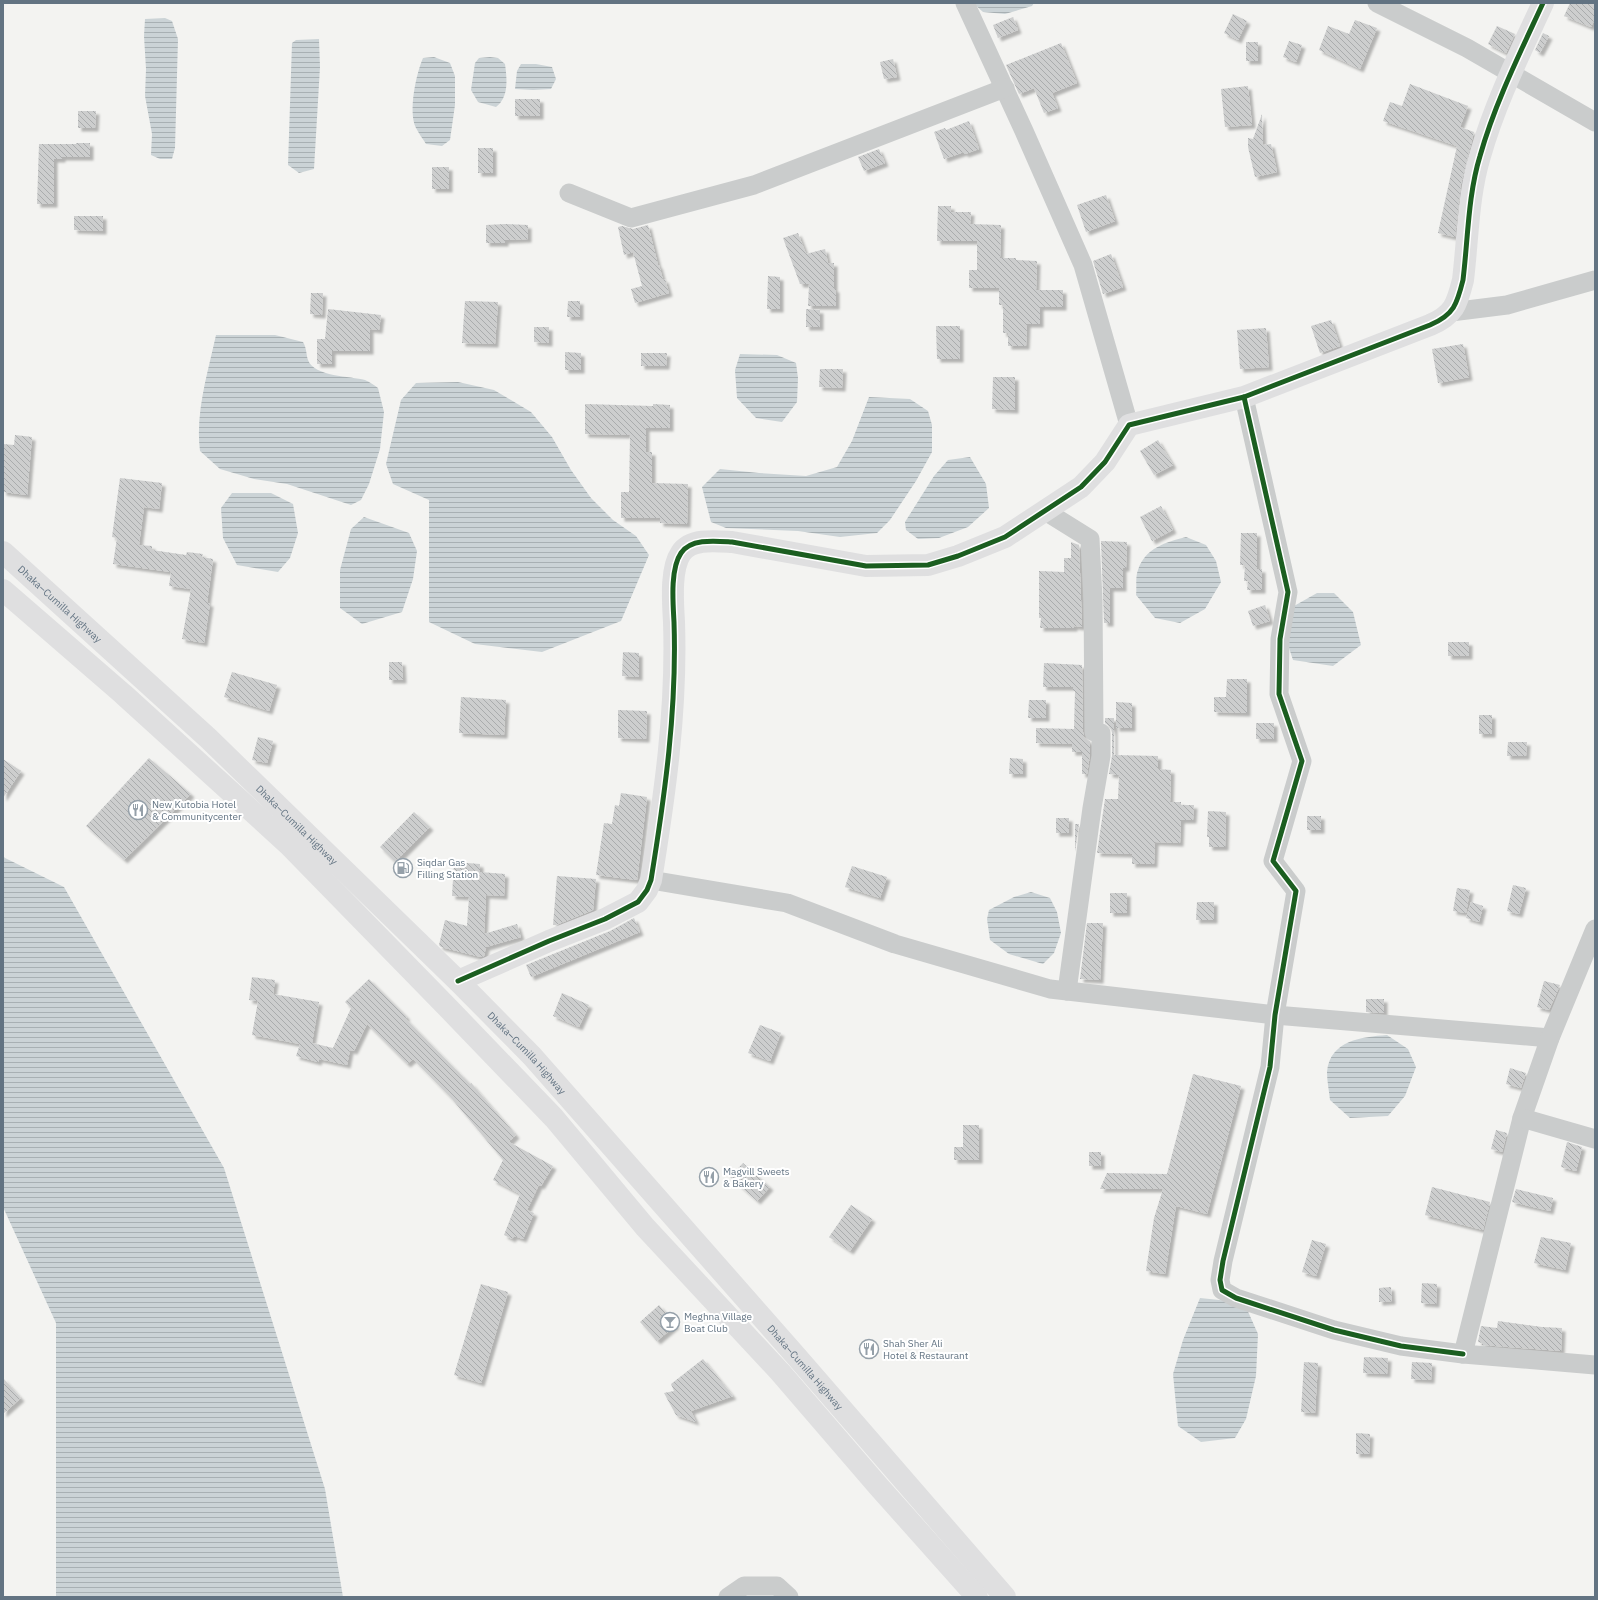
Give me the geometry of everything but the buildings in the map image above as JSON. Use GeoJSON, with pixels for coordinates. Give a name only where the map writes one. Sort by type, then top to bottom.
{"type":"FeatureCollection","features":[{"type":"Feature","properties":{"kind":"main road"},"geometry":{"type":"LineString","coordinates":[[458,981],[549,941],[605,919],[638,902],[647,890],[651,880],[663,806],[674,690],[674,581],[681,554],[689,545],[713,541],[732,542],[866,566],[928,565],[958,556],[1005,537],[1081,487],[1105,462],[1129,426],[1244,397],[1439,321],[1451,312],[1460,292],[1463,280],[1474,184],[1480,156],[1510,74],[1543,3]]}},
{"type":"Feature","properties":{"kind":"main road","name":"Dhaka–Cumilla Highway"},"geometry":{"type":"LineString","coordinates":[[3,552],[208,738],[458,981],[532,1056],[796,1356],[1005,1597]]}},
{"type":"Feature","properties":{"kind":"main road","name":"Dhaka–Cumilla Highway"},"geometry":{"type":"LineString","coordinates":[[3,590],[123,694],[289,844],[451,1011],[554,1118],[645,1227],[780,1372],[879,1487],[977,1597]]}},
{"type":"Feature","properties":{"kind":"street"},"geometry":{"type":"LineString","coordinates":[[965,3],[1005,88],[1082,265],[1129,426]]}},
{"type":"Feature","properties":{"kind":"street"},"geometry":{"type":"LineString","coordinates":[[1377,3],[1467,48],[1595,122]]}},
{"type":"Feature","properties":{"kind":"street"},"geometry":{"type":"LineString","coordinates":[[569,193],[631,218],[754,185],[1005,88]]}},
{"type":"Feature","properties":{"kind":"street"},"geometry":{"type":"LineString","coordinates":[[1451,312],[1507,305],[1595,280]]}},
{"type":"Feature","properties":{"kind":"street"},"geometry":{"type":"LineString","coordinates":[[1244,397],[1288,592],[1280,639],[1279,694],[1302,761],[1273,861],[1296,891],[1275,1015],[1270,1067],[1223,1261],[1220,1280],[1222,1290],[1236,1298],[1334,1330],[1401,1346],[1463,1354],[1595,1365]]}},
{"type":"Feature","properties":{"kind":"street"},"geometry":{"type":"LineString","coordinates":[[1045,511],[1090,539],[1093,599],[1094,732],[1101,733],[1101,756],[1092,808],[1067,991]]}},
{"type":"Feature","properties":{"kind":"street"},"geometry":{"type":"LineString","coordinates":[[651,880],[787,903],[895,944],[1050,989],[1275,1015],[1550,1038]]}},
{"type":"Feature","properties":{"kind":"street"},"geometry":{"type":"LineString","coordinates":[[1463,1354],[1522,1118],[1550,1038],[1595,929]]}},
{"type":"Feature","properties":{"kind":"street"},"geometry":{"type":"LineString","coordinates":[[1522,1118],[1595,1139]]}},
{"type":"Feature","properties":{"kind":"street"},"geometry":{"type":"LineString","coordinates":[[728,1597],[744,1586],[777,1586],[789,1597]]}},
{"type":"Feature","properties":{"kind":"shaded area"},"geometry":{"type":"Polygon","coordinates":[[[973,3],[1034,3],[1032,6],[1005,14],[983,12],[973,3]]]}},
{"type":"Feature","properties":{"kind":"shaded area"},"geometry":{"type":"Polygon","coordinates":[[[165,18],[172,21],[178,39],[175,148],[172,159],[160,159],[151,155],[152,134],[145,96],[145,19],[165,18]]]}},
{"type":"Feature","properties":{"kind":"shaded area"},"geometry":{"type":"Polygon","coordinates":[[[319,39],[320,67],[314,169],[299,173],[288,165],[292,43],[296,40],[319,39]]]}},
{"type":"Feature","properties":{"kind":"shaded area"},"geometry":{"type":"Polygon","coordinates":[[[434,57],[450,63],[455,76],[455,105],[450,140],[442,146],[426,144],[416,128],[413,113],[414,93],[423,58],[434,57]]]}},
{"type":"Feature","properties":{"kind":"shaded area"},"geometry":{"type":"Polygon","coordinates":[[[479,58],[498,58],[505,64],[506,70],[505,93],[500,103],[496,107],[478,102],[471,90],[475,63],[479,58]]]}},
{"type":"Feature","properties":{"kind":"shaded area"},"geometry":{"type":"Polygon","coordinates":[[[521,64],[536,64],[552,67],[556,79],[551,89],[515,89],[517,71],[521,64]]]}},
{"type":"Feature","properties":{"kind":"shaded area"},"geometry":{"type":"Polygon","coordinates":[[[216,335],[275,335],[303,342],[308,360],[317,370],[334,375],[365,380],[378,388],[384,412],[380,449],[369,484],[361,500],[351,505],[287,484],[254,479],[220,469],[200,451],[199,422],[201,407],[216,335]]]}},
{"type":"Feature","properties":{"kind":"shaded area"},"geometry":{"type":"Polygon","coordinates":[[[740,354],[777,355],[796,363],[798,378],[797,402],[782,422],[756,418],[737,398],[735,370],[740,354]]]}},
{"type":"Feature","properties":{"kind":"shaded area"},"geometry":{"type":"Polygon","coordinates":[[[458,382],[494,390],[531,412],[552,437],[571,470],[591,498],[613,520],[636,536],[649,555],[621,621],[542,652],[475,644],[429,622],[429,500],[393,484],[386,464],[401,400],[416,383],[458,382]]]}},
{"type":"Feature","properties":{"kind":"shaded area"},"geometry":{"type":"Polygon","coordinates":[[[869,397],[910,399],[928,411],[932,425],[932,452],[916,481],[890,520],[877,533],[840,537],[798,531],[726,528],[711,522],[702,487],[720,469],[806,476],[837,467],[852,441],[869,397]]]}},
{"type":"Feature","properties":{"kind":"shaded area"},"geometry":{"type":"Polygon","coordinates":[[[970,457],[986,484],[989,508],[968,527],[939,538],[918,539],[906,530],[905,522],[934,476],[948,460],[970,457]]]}},
{"type":"Feature","properties":{"kind":"shaded area"},"geometry":{"type":"Polygon","coordinates":[[[232,493],[271,493],[293,504],[298,533],[290,558],[278,572],[237,565],[223,538],[221,508],[232,493]]]}},
{"type":"Feature","properties":{"kind":"shaded area"},"geometry":{"type":"Polygon","coordinates":[[[364,517],[409,533],[417,551],[413,579],[402,612],[362,624],[340,608],[340,570],[351,529],[364,517]]]}},
{"type":"Feature","properties":{"kind":"shaded area"},"geometry":{"type":"Polygon","coordinates":[[[1186,537],[1206,545],[1216,561],[1221,582],[1205,609],[1180,623],[1155,618],[1136,595],[1137,576],[1141,562],[1157,547],[1186,537]]]}},
{"type":"Feature","properties":{"kind":"shaded area"},"geometry":{"type":"Polygon","coordinates":[[[1317,593],[1334,593],[1353,612],[1361,645],[1333,666],[1293,660],[1284,633],[1287,610],[1317,593]]]}},
{"type":"Feature","properties":{"kind":"shaded area"},"geometry":{"type":"Polygon","coordinates":[[[3,857],[64,887],[224,1168],[325,1489],[343,1597],[56,1597],[56,1323],[3,1207],[3,857]]]}},
{"type":"Feature","properties":{"kind":"shaded area"},"geometry":{"type":"Polygon","coordinates":[[[1031,892],[1050,898],[1057,912],[1061,933],[1054,953],[1043,964],[1009,954],[990,940],[987,919],[989,910],[1014,897],[1031,892]]]}},
{"type":"Feature","properties":{"kind":"shaded area"},"geometry":{"type":"Polygon","coordinates":[[[1387,1035],[1408,1049],[1416,1067],[1405,1096],[1388,1116],[1350,1118],[1330,1100],[1327,1072],[1329,1061],[1334,1053],[1349,1042],[1368,1037],[1387,1035]]]}},
{"type":"Feature","properties":{"kind":"shaded area"},"geometry":{"type":"Polygon","coordinates":[[[1200,1298],[1229,1301],[1246,1307],[1258,1334],[1256,1376],[1246,1419],[1235,1438],[1201,1442],[1178,1426],[1173,1374],[1183,1340],[1200,1298]]]}},
{"type":"Feature","properties":{"kind":"cycle path"},"geometry":{"type":"LineString","coordinates":[[458,981],[549,941],[605,919],[638,902],[647,890],[651,880],[661,816],[672,719],[674,687],[674,577],[678,560],[685,548],[704,542],[732,542],[866,566],[928,565],[958,556],[1005,537],[1081,487],[1105,462],[1129,425],[1244,397],[1438,321],[1453,308],[1461,288],[1473,186],[1486,136],[1508,78],[1543,3]]}},
{"type":"Feature","properties":{"kind":"cycle path"},"geometry":{"type":"LineString","coordinates":[[1244,397],[1288,592],[1280,639],[1279,694],[1302,761],[1273,861],[1296,891],[1275,1015],[1270,1067],[1223,1261],[1220,1280],[1222,1290],[1236,1298],[1334,1330],[1401,1346],[1463,1354]]}},
{"type":"Feature","properties":{"kind":"place","name":"New Kutobia Hotel & Communitycenter"},"geometry":{"type":"Point","coordinates":[138,810]}},
{"type":"Feature","properties":{"kind":"place","name":"Siqdar Gas Filling Station"},"geometry":{"type":"Point","coordinates":[403,868]}},
{"type":"Feature","properties":{"kind":"place","name":"Magvill Sweets & Bakery"},"geometry":{"type":"Point","coordinates":[709,1177]}},
{"type":"Feature","properties":{"kind":"place","name":"Meghna Village Boat Club"},"geometry":{"type":"Point","coordinates":[670,1322]}},
{"type":"Feature","properties":{"kind":"place","name":"Shah Sher Ali Hotel & Restaurant"},"geometry":{"type":"Point","coordinates":[869,1349]}}]}
